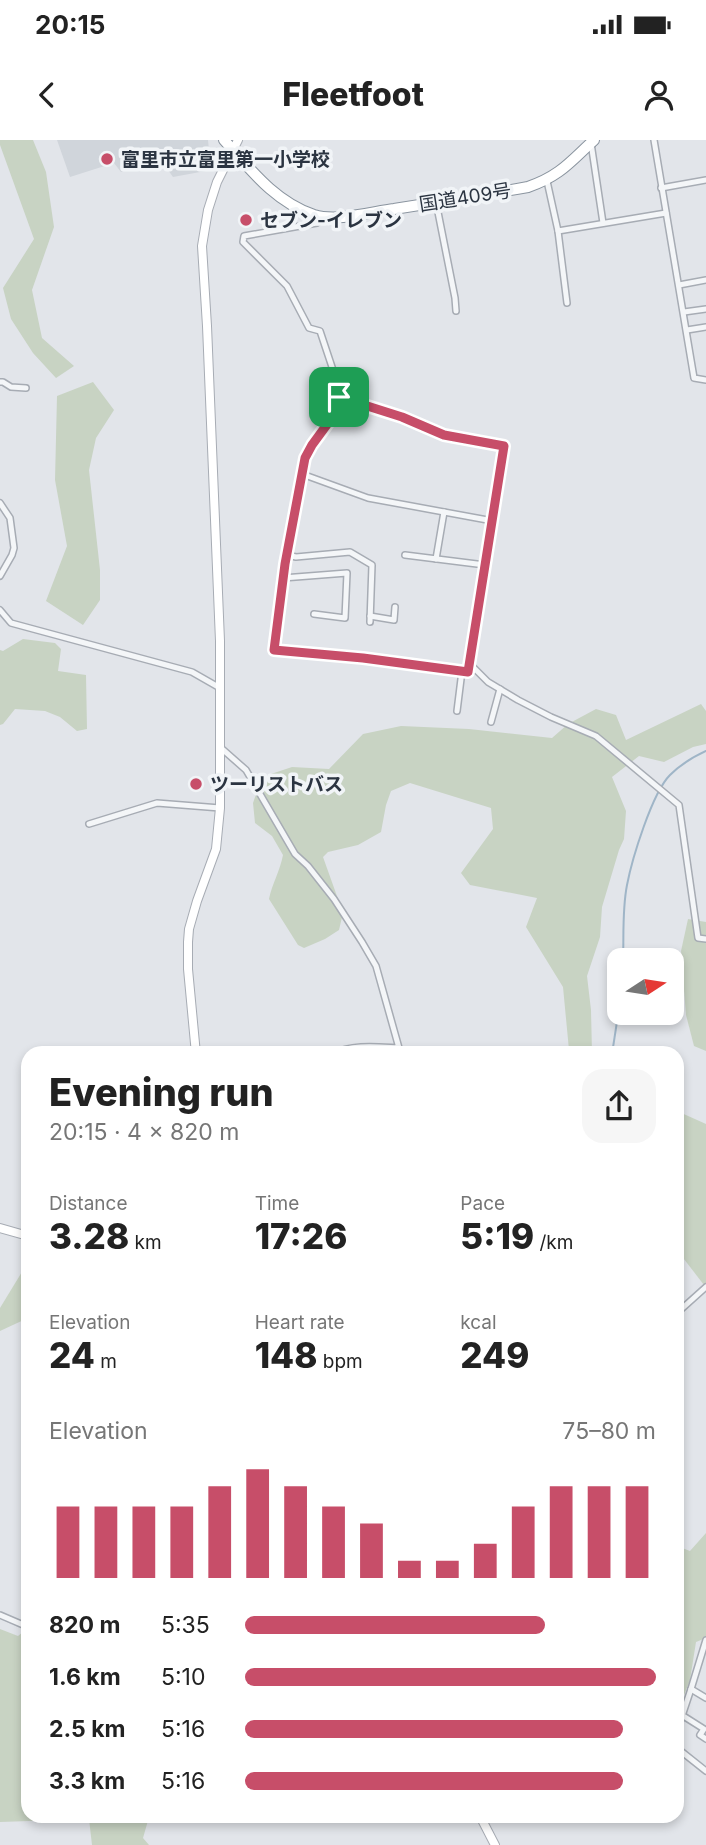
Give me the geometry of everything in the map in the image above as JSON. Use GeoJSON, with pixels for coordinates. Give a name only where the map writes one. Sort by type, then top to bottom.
{"type":"FeatureCollection","features":[{"type":"Feature","properties":{"kind":"highway","name":"国道409号"},"geometry":{"type":"LineString","coordinates":[[224,140],[235,145],[272,192],[313,215],[325,217],[355,215],[528,187],[547,181],[561,171],[592,141]]}},
{"type":"Feature","properties":{"kind":"street"},"geometry":{"type":"LineString","coordinates":[[654,140],[694,378],[706,380]]}},
{"type":"Feature","properties":{"kind":"street"},"geometry":{"type":"LineString","coordinates":[[592,141],[603,223]]}},
{"type":"Feature","properties":{"kind":"street"},"geometry":{"type":"LineString","coordinates":[[195,1046],[188,943],[197,901],[216,849],[220,808],[220,688],[202,246],[208,210],[217,182],[235,145]]}},
{"type":"Feature","properties":{"kind":"street"},"geometry":{"type":"LineString","coordinates":[[661,188],[706,180]]}},
{"type":"Feature","properties":{"kind":"street"},"geometry":{"type":"LineString","coordinates":[[547,181],[558,231],[567,303]]}},
{"type":"Feature","properties":{"kind":"street"},"geometry":{"type":"LineString","coordinates":[[436,202],[456,310]]}},
{"type":"Feature","properties":{"kind":"street"},"geometry":{"type":"LineString","coordinates":[[558,231],[666,213]]}},
{"type":"Feature","properties":{"kind":"street"},"geometry":{"type":"LineString","coordinates":[[325,217],[317,223],[244,236],[243,242],[287,286],[309,328],[320,331],[337,382],[339,397],[334,415],[305,458],[287,555],[274,650],[468,672],[504,446],[444,435],[402,417],[339,397]]}},
{"type":"Feature","properties":{"kind":"street"},"geometry":{"type":"LineString","coordinates":[[679,285],[706,281]]}},
{"type":"Feature","properties":{"kind":"street"},"geometry":{"type":"LineString","coordinates":[[684,312],[706,309]]}},
{"type":"Feature","properties":{"kind":"street"},"geometry":{"type":"LineString","coordinates":[[687,330],[706,327]]}},
{"type":"Feature","properties":{"kind":"street"},"geometry":{"type":"LineString","coordinates":[[0,382],[11,387],[26,388]]}},
{"type":"Feature","properties":{"kind":"street"},"geometry":{"type":"LineString","coordinates":[[302,474],[368,498],[493,521]]}},
{"type":"Feature","properties":{"kind":"street"},"geometry":{"type":"LineString","coordinates":[[0,503],[10,518],[13,548],[0,576]]}},
{"type":"Feature","properties":{"kind":"street"},"geometry":{"type":"LineString","coordinates":[[436,559],[444,512]]}},
{"type":"Feature","properties":{"kind":"street"},"geometry":{"type":"LineString","coordinates":[[287,555],[296,557],[350,552],[372,565],[370,619],[394,620],[395,607]]}},
{"type":"Feature","properties":{"kind":"street"},"geometry":{"type":"LineString","coordinates":[[405,555],[485,565]]}},
{"type":"Feature","properties":{"kind":"street"},"geometry":{"type":"LineString","coordinates":[[284,578],[347,573],[345,618],[314,614]]}},
{"type":"Feature","properties":{"kind":"street"},"geometry":{"type":"LineString","coordinates":[[0,610],[11,623],[192,672],[220,688]]}},
{"type":"Feature","properties":{"kind":"street"},"geometry":{"type":"LineString","coordinates":[[470,664],[488,682],[500,689],[551,717],[596,736],[679,805],[698,938],[706,939]]}},
{"type":"Feature","properties":{"kind":"street"},"geometry":{"type":"LineString","coordinates":[[457,710],[462,671]]}},
{"type":"Feature","properties":{"kind":"street"},"geometry":{"type":"LineString","coordinates":[[491,722],[500,689]]}},
{"type":"Feature","properties":{"kind":"street"},"geometry":{"type":"LineString","coordinates":[[220,748],[246,770],[295,853],[334,899],[376,965],[398,1046]]}},
{"type":"Feature","properties":{"kind":"street"},"geometry":{"type":"LineString","coordinates":[[89,824],[158,803],[220,808]]}},
{"type":"Feature","properties":{"kind":"street"},"geometry":{"type":"LineString","coordinates":[[0,1228],[21,1234]]}},
{"type":"Feature","properties":{"kind":"street"},"geometry":{"type":"LineString","coordinates":[[684,1307],[706,1287]]}},
{"type":"Feature","properties":{"kind":"street"},"geometry":{"type":"LineString","coordinates":[[0,1615],[21,1625]]}},
{"type":"Feature","properties":{"kind":"street"},"geometry":{"type":"LineString","coordinates":[[684,1710],[706,1640]]}},
{"type":"Feature","properties":{"kind":"street"},"geometry":{"type":"LineString","coordinates":[[691,1689],[706,1698]]}},
{"type":"Feature","properties":{"kind":"street"},"geometry":{"type":"LineString","coordinates":[[685,1717],[704,1729],[700,1735],[706,1739]]}},
{"type":"Feature","properties":{"kind":"street"},"geometry":{"type":"LineString","coordinates":[[684,1753],[705,1767]]}},
{"type":"Feature","properties":{"kind":"street"},"geometry":{"type":"LineString","coordinates":[[484,1823],[495,1845]]}},
{"type":"Feature","properties":{"kind":"shaded area","name":"富里市立富里第一小学校"},"geometry":{"type":"Polygon","coordinates":[[[57,140],[208,140],[211,170],[173,177],[158,156],[121,172],[114,163],[70,177],[57,140]]]}},
{"type":"Feature","properties":{"kind":"green space"},"geometry":{"type":"Polygon","coordinates":[[[0,140],[33,140],[46,172],[54,227],[32,290],[42,338],[74,366],[56,378],[33,353],[11,319],[3,288],[34,239],[0,140]]]}},
{"type":"Feature","properties":{"kind":"green space"},"geometry":{"type":"Polygon","coordinates":[[[93,382],[114,410],[96,438],[89,470],[100,570],[100,600],[83,625],[46,601],[67,546],[55,480],[57,396],[93,382]]]}},
{"type":"Feature","properties":{"kind":"green space"},"geometry":{"type":"Polygon","coordinates":[[[23,639],[55,643],[61,649],[58,671],[86,675],[87,729],[77,731],[60,717],[45,711],[15,709],[0,725],[0,650],[3,651],[23,639]]]}},
{"type":"Feature","properties":{"kind":"green space"},"geometry":{"type":"Polygon","coordinates":[[[701,704],[706,711],[706,744],[693,747],[664,762],[639,756],[612,777],[626,811],[624,839],[602,907],[600,937],[587,976],[592,1046],[569,1046],[563,987],[526,927],[537,898],[470,885],[461,873],[493,829],[491,808],[410,783],[391,791],[381,832],[358,845],[328,852],[323,857],[343,913],[339,930],[304,948],[298,945],[269,899],[283,855],[272,836],[255,823],[253,803],[262,777],[292,767],[329,769],[363,734],[401,726],[469,729],[552,738],[568,724],[596,709],[616,715],[626,740],[701,704]]]}},
{"type":"Feature","properties":{"kind":"green space"},"geometry":{"type":"Polygon","coordinates":[[[688,919],[706,922],[706,1051],[694,1046],[686,1015],[684,948],[682,948],[688,919]]]}},
{"type":"Feature","properties":{"kind":"green space"},"geometry":{"type":"Polygon","coordinates":[[[684,1114],[706,1124],[704,1285],[684,1259],[684,1114]]]}},
{"type":"Feature","properties":{"kind":"green space"},"geometry":{"type":"Polygon","coordinates":[[[21,1274],[21,1321],[0,1331],[0,1308],[21,1274]]]}},
{"type":"Feature","properties":{"kind":"green space"},"geometry":{"type":"Polygon","coordinates":[[[706,1533],[706,1638],[696,1642],[690,1680],[684,1695],[684,1549],[690,1551],[706,1533]]]}},
{"type":"Feature","properties":{"kind":"green space"},"geometry":{"type":"Polygon","coordinates":[[[0,1629],[18,1636],[21,1634],[21,1821],[0,1822],[0,1629]]]}},
{"type":"Feature","properties":{"kind":"green space"},"geometry":{"type":"Polygon","coordinates":[[[89,1823],[147,1823],[143,1838],[149,1845],[92,1845],[89,1823]]]}},
{"type":"Feature","properties":{"kind":"waterway"},"geometry":{"type":"LineString","coordinates":[[623,948],[627,885],[638,844],[656,796],[670,775],[706,751]]}},
{"type":"Feature","properties":{"kind":"waterway"},"geometry":{"type":"LineString","coordinates":[[613,1046],[616,1026]]}},
{"type":"Feature","properties":{"kind":"place","name":"富里市立富里第一小学校"},"geometry":{"type":"Point","coordinates":[107,159]}},
{"type":"Feature","properties":{"kind":"place","name":"セブン-イレブン"},"geometry":{"type":"Point","coordinates":[246,220]}},
{"type":"Feature","properties":{"kind":"place","name":"ツーリストバス"},"geometry":{"type":"Point","coordinates":[196,784]}},
{"type":"Feature","properties":{"kind":"route"},"geometry":{"type":"LineString","coordinates":[[339,397],[402,417],[444,435],[504,446],[468,672],[274,650],[285,564],[305,458],[336,412],[339,397]]}}]}
